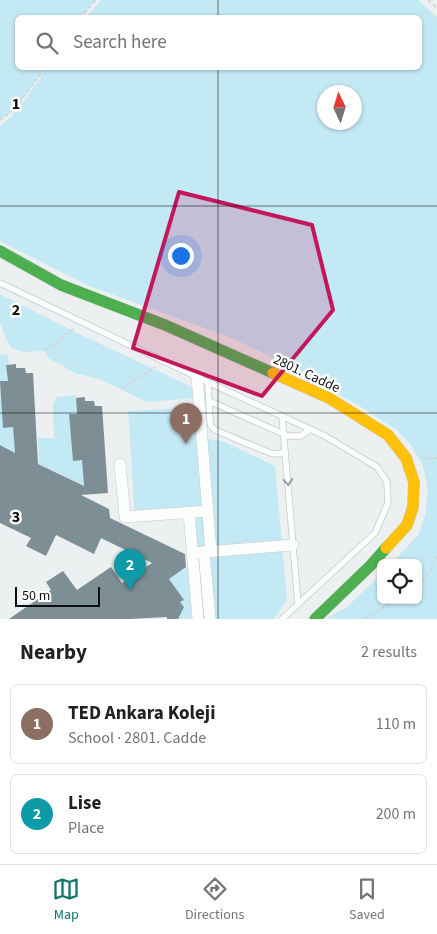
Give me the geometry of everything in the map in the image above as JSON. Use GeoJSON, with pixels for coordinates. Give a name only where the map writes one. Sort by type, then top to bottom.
{"type":"FeatureCollection","features":[{"type":"Feature","properties":{"kind":"street","name":"2801. Cadde"},"geometry":{"type":"LineString","coordinates":[[0,251],[61,285],[165,325],[329,398],[388,435],[406,458],[414,482],[413,507],[407,525],[370,566],[315,619]]}},
{"type":"Feature","properties":{"kind":"street"},"geometry":{"type":"LineString","coordinates":[[197,377],[208,511],[210,619]]}},
{"type":"Feature","properties":{"kind":"street"},"geometry":{"type":"LineString","coordinates":[[120,464],[125,518],[208,511]]}},
{"type":"Feature","properties":{"kind":"street"},"geometry":{"type":"LineString","coordinates":[[189,513],[198,619]]}},
{"type":"Feature","properties":{"kind":"street"},"geometry":{"type":"LineString","coordinates":[[192,553],[293,545]]}},
{"type":"Feature","properties":{"kind":"lane"},"geometry":{"type":"LineString","coordinates":[[0,283],[325,436],[377,466],[387,482],[388,503],[375,533],[282,619]]}},
{"type":"Feature","properties":{"kind":"lane"},"geometry":{"type":"LineString","coordinates":[[208,382],[211,426],[215,430],[270,453],[285,452]]}},
{"type":"Feature","properties":{"kind":"lane"},"geometry":{"type":"LineString","coordinates":[[209,401],[284,434],[296,437],[301,436],[310,429]]}},
{"type":"Feature","properties":{"kind":"lane"},"geometry":{"type":"LineString","coordinates":[[282,416],[298,604]]}},
{"type":"Feature","properties":{"kind":"path"},"geometry":{"type":"LineString","coordinates":[[83,15],[96,0]]}},
{"type":"Feature","properties":{"kind":"path"},"geometry":{"type":"LineString","coordinates":[[428,0],[437,8]]}},
{"type":"Feature","properties":{"kind":"path"},"geometry":{"type":"LineString","coordinates":[[0,120],[16,108],[44,70]]}},
{"type":"Feature","properties":{"kind":"path"},"geometry":{"type":"LineString","coordinates":[[44,351],[82,322]]}},
{"type":"Feature","properties":{"kind":"path"},"geometry":{"type":"LineString","coordinates":[[121,389],[164,361]]}},
{"type":"Feature","properties":{"kind":"path"},"geometry":{"type":"LineString","coordinates":[[422,581],[430,572],[437,556]]}},
{"type":"Feature","properties":{"kind":"path"},"geometry":{"type":"LineString","coordinates":[[364,619],[388,604]]}},
{"type":"Feature","properties":{"kind":"highlighted area"},"geometry":{"type":"Polygon","coordinates":[[[179,192],[312,225],[333,310],[262,396],[133,348],[179,192]]]}},
{"type":"Feature","properties":{"kind":"shaded area"},"geometry":{"type":"Polygon","coordinates":[[[0,0],[96,0],[82,15],[15,15],[15,70],[44,70],[16,108],[0,120],[0,0]]]}},
{"type":"Feature","properties":{"kind":"shaded area"},"geometry":{"type":"Polygon","coordinates":[[[101,0],[418,0],[437,17],[437,619],[325,619],[347,607],[377,578],[377,604],[422,604],[422,559],[396,559],[418,535],[425,516],[428,491],[423,466],[411,445],[398,431],[363,408],[272,357],[229,337],[89,286],[0,241],[0,126],[14,114],[46,70],[422,70],[422,15],[88,15],[101,0]]]}},
{"type":"Feature","properties":{"kind":"shaded area"},"geometry":{"type":"Polygon","coordinates":[[[0,294],[198,390],[199,398],[147,402],[99,379],[74,373],[49,359],[44,351],[23,352],[10,347],[0,324],[0,294]]]}},
{"type":"Feature","properties":{"kind":"shaded area"},"geometry":{"type":"Polygon","coordinates":[[[8,354],[9,365],[6,366],[8,381],[0,381],[0,355],[8,354]]]}},
{"type":"Feature","properties":{"kind":"shaded area"},"geometry":{"type":"Polygon","coordinates":[[[0,382],[3,427],[13,427],[15,453],[0,445],[0,382]]]}},
{"type":"Feature","properties":{"kind":"shaded area"},"geometry":{"type":"Polygon","coordinates":[[[75,395],[77,414],[69,415],[73,460],[82,460],[84,486],[39,464],[38,438],[54,438],[53,404],[57,397],[75,395]]]}},
{"type":"Feature","properties":{"kind":"shaded area"},"geometry":{"type":"Polygon","coordinates":[[[199,407],[202,438],[222,441],[275,466],[287,600],[274,619],[198,619],[189,513],[135,517],[128,411],[199,407]]]}},
{"type":"Feature","properties":{"kind":"shaded area"},"geometry":{"type":"Polygon","coordinates":[[[190,565],[191,619],[177,619],[183,607],[180,602],[183,600],[162,583],[190,565]]]}},
{"type":"Feature","properties":{"kind":"building"},"geometry":{"type":"Polygon","coordinates":[[[16,364],[16,368],[25,368],[26,373],[33,373],[38,464],[84,486],[82,460],[73,461],[69,414],[77,414],[76,398],[85,397],[85,401],[94,401],[95,406],[102,406],[108,493],[81,495],[109,509],[110,518],[185,554],[186,567],[169,579],[184,600],[180,602],[184,607],[178,619],[167,619],[167,617],[130,619],[9,619],[51,590],[46,582],[63,571],[77,590],[111,567],[122,583],[152,563],[101,538],[94,554],[56,535],[46,556],[26,546],[31,538],[0,523],[0,445],[15,453],[13,427],[3,428],[0,381],[8,381],[6,365],[16,364]]]}},
{"type":"Feature","properties":{"kind":"traffic: fast"},"geometry":{"type":"LineString","coordinates":[[0,251],[61,285],[165,325],[273,373]]}},
{"type":"Feature","properties":{"kind":"traffic: fast"},"geometry":{"type":"LineString","coordinates":[[315,619],[386,548]]}},
{"type":"Feature","properties":{"kind":"traffic: slow"},"geometry":{"type":"LineString","coordinates":[[273,373],[329,398],[388,435],[406,458],[414,482],[413,507],[407,525],[386,548]]}},
{"type":"Feature","properties":{"kind":"place","name":"TED Ankara Koleji"},"geometry":{"type":"Point","coordinates":[186,444]}},
{"type":"Feature","properties":{"kind":"place","name":"Lise"},"geometry":{"type":"Point","coordinates":[130,590]}}]}
